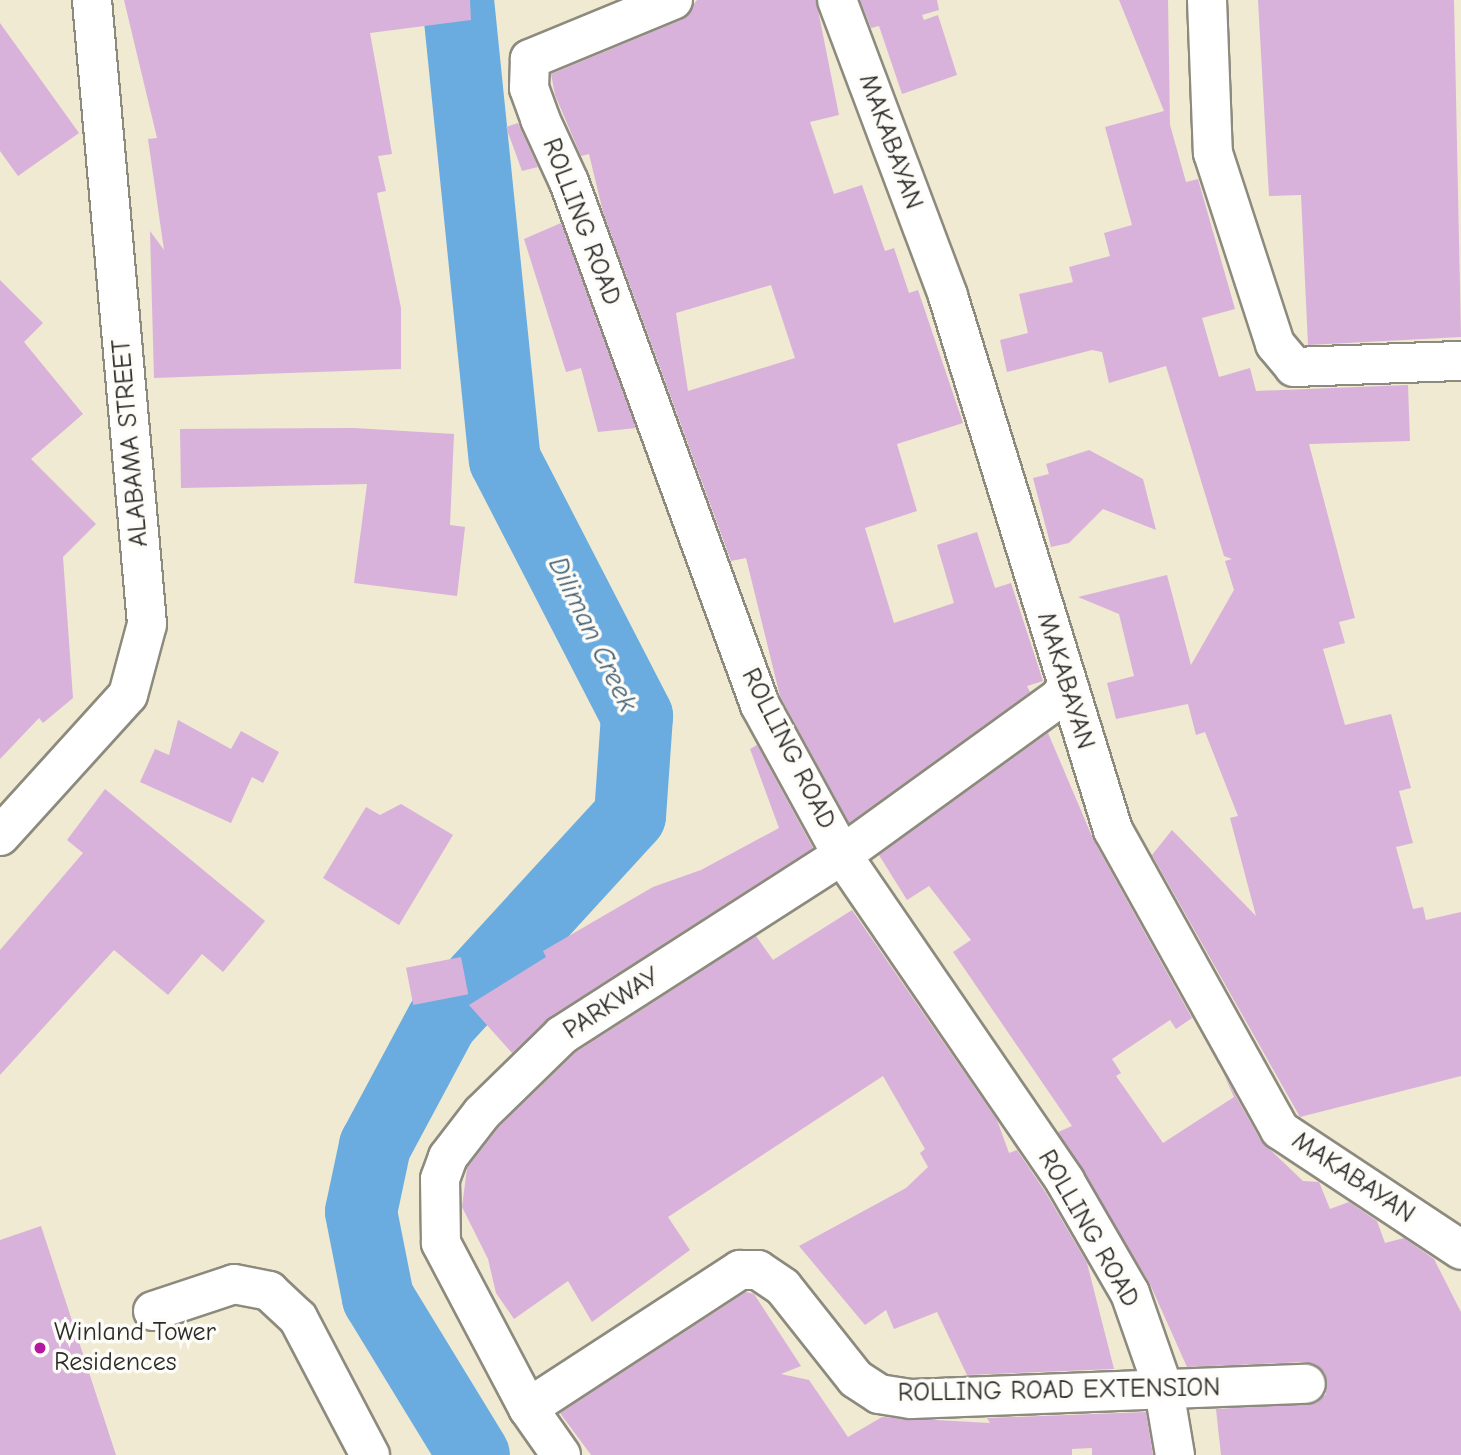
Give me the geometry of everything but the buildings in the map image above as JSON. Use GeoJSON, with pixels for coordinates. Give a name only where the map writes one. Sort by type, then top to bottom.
{"type":"FeatureCollection","features":[{"type":"Feature","properties":{"kind":"street","name":"ALABAMA STREET"},"geometry":{"type":"LineString","coordinates":[[0,836],[128,695],[145,634],[92,0]]}},
{"type":"Feature","properties":{"kind":"street","name":"ROLLING ROAD"},"geometry":{"type":"LineString","coordinates":[[673,0],[544,48],[530,59],[529,88],[760,705],[842,855],[1065,1181],[1130,1293],[1164,1390],[1175,1455]]}},
{"type":"Feature","properties":{"kind":"street","name":"MAKABAYAN"},"geometry":{"type":"LineString","coordinates":[[837,0],[947,296],[1113,830],[1265,1108],[1280,1130],[1461,1250]]}},
{"type":"Feature","properties":{"kind":"street"},"geometry":{"type":"LineString","coordinates":[[1206,0],[1213,153],[1275,344],[1294,367],[1461,361]]}},
{"type":"Feature","properties":{"kind":"street","name":"PARKWAY"},"geometry":{"type":"LineString","coordinates":[[561,1455],[527,1408],[441,1243],[440,1179],[448,1157],[482,1113],[562,1035],[842,855],[1059,698],[1067,685]]}},
{"type":"Feature","properties":{"kind":"street","name":"ROLLING ROAD EXTENSION"},"geometry":{"type":"LineString","coordinates":[[527,1408],[740,1270],[758,1270],[783,1287],[856,1379],[879,1394],[911,1399],[1306,1384]]}},
{"type":"Feature","properties":{"kind":"street"},"geometry":{"type":"LineString","coordinates":[[153,1311],[234,1284],[269,1291],[298,1318],[370,1455]]}},
{"type":"Feature","properties":{"kind":"waterway","name":"Diliman Creek"},"geometry":{"type":"LineString","coordinates":[[458,0],[505,460],[637,716],[630,816],[442,1021],[375,1146],[361,1212],[378,1298],[474,1455]]}},
{"type":"Feature","properties":{"kind":"place","name":"Winland Tower Residences"},"geometry":{"type":"Point","coordinates":[40,1348]}}]}
